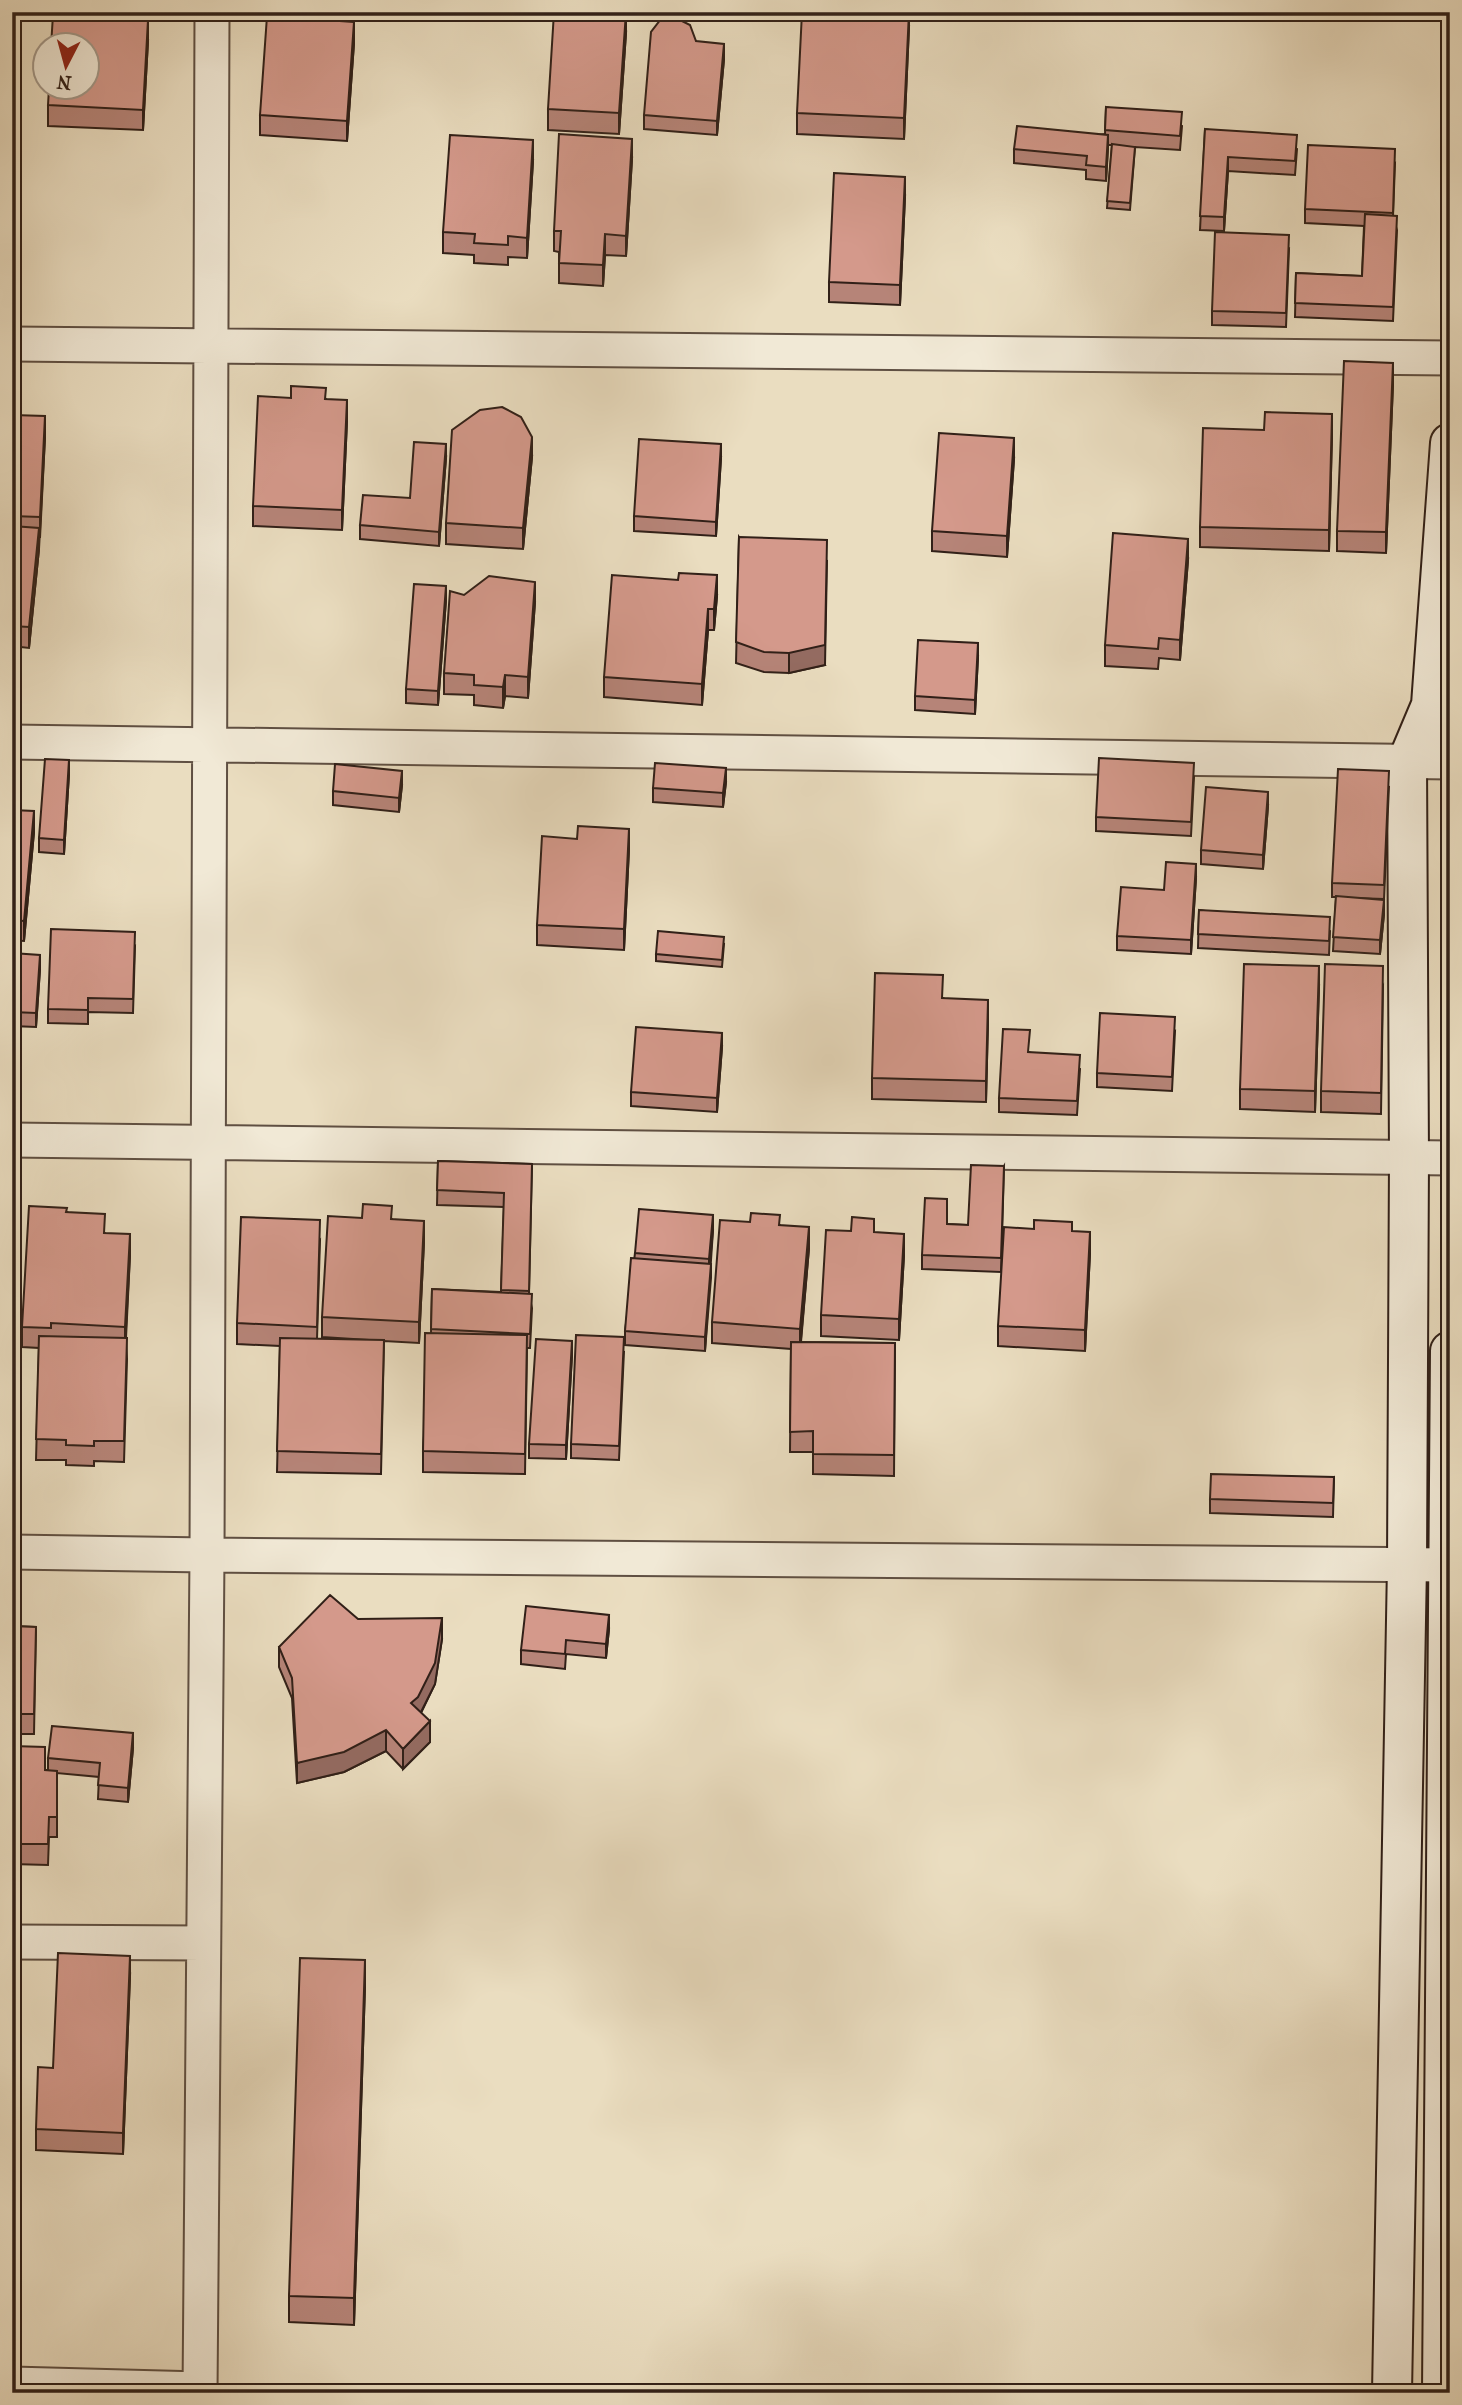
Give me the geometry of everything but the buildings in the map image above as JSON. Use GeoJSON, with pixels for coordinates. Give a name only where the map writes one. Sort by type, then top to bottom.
{"type":"FeatureCollection","features":[{"type":"Feature","properties":{"kind":"main road"},"geometry":{"type":"LineString","coordinates":[[1392,2393],[1407,1565],[1407,762],[1431,705],[1450,443]]}},
{"type":"Feature","properties":{"kind":"main road"},"geometry":{"type":"LineString","coordinates":[[1431,705],[1450,752]]}},
{"type":"Feature","properties":{"kind":"main road"},"geometry":{"type":"LineString","coordinates":[[1445,2371],[1450,1351]]}},
{"type":"Feature","properties":{"kind":"street"},"geometry":{"type":"LineString","coordinates":[[12,2384],[200,2391],[207,1555],[212,12]]}},
{"type":"Feature","properties":{"kind":"street"},"geometry":{"type":"LineString","coordinates":[[12,344],[1450,358]]}},
{"type":"Feature","properties":{"kind":"street"},"geometry":{"type":"LineString","coordinates":[[12,742],[1450,762]]}},
{"type":"Feature","properties":{"kind":"street"},"geometry":{"type":"LineString","coordinates":[[12,1140],[1450,1158]]}},
{"type":"Feature","properties":{"kind":"street"},"geometry":{"type":"LineString","coordinates":[[12,1552],[1449,1565]]}},
{"type":"Feature","properties":{"kind":"street"},"geometry":{"type":"LineString","coordinates":[[12,1942],[204,1943]]}}]}
